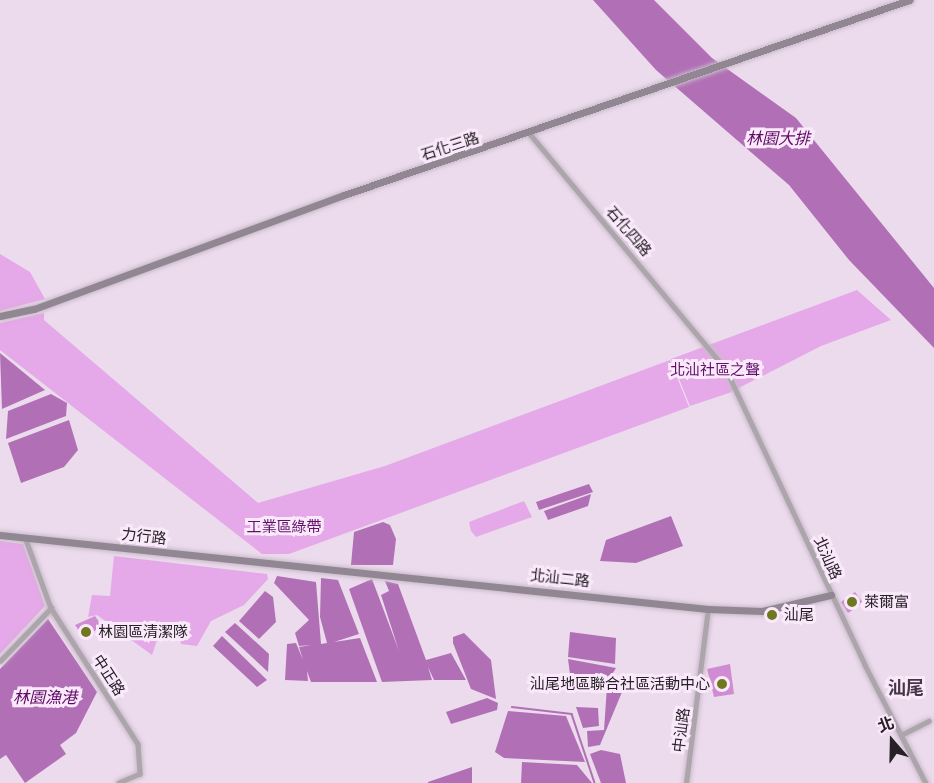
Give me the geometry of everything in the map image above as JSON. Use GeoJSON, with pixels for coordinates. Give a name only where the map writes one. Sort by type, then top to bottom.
{"type":"FeatureCollection","features":[{"type":"Feature","properties":{"kind":"street","name":"石化三路"},"geometry":{"type":"LineString","coordinates":[[0,316],[34,309],[344,195],[658,90],[909,0]]}},
{"type":"Feature","properties":{"kind":"street","name":"石化四路"},"geometry":{"type":"LineString","coordinates":[[530,134],[707,344]]}},
{"type":"Feature","properties":{"kind":"street","name":"北汕路"},"geometry":{"type":"LineString","coordinates":[[707,344],[741,398],[831,595],[926,783]]}},
{"type":"Feature","properties":{"kind":"street","name":"力行路"},"geometry":{"type":"LineString","coordinates":[[0,535],[285,564]]}},
{"type":"Feature","properties":{"kind":"street","name":"中正路"},"geometry":{"type":"LineString","coordinates":[[25,537],[51,608],[138,744],[140,774],[119,783]]}},
{"type":"Feature","properties":{"kind":"street","name":"北汕二路"},"geometry":{"type":"LineString","coordinates":[[285,564],[708,609],[762,611],[831,595]]}},
{"type":"Feature","properties":{"kind":"street"},"geometry":{"type":"LineString","coordinates":[[0,661],[51,608]]}},
{"type":"Feature","properties":{"kind":"street","name":"中汕路"},"geometry":{"type":"LineString","coordinates":[[686,783],[708,609]]}},
{"type":"Feature","properties":{"kind":"street"},"geometry":{"type":"LineString","coordinates":[[901,735],[929,720]]}},
{"type":"Feature","properties":{"kind":"green space"},"geometry":{"type":"Polygon","coordinates":[[[0,254],[30,272],[45,299],[0,311],[0,254]]]}},
{"type":"Feature","properties":{"kind":"green space","name":"北汕社區之聲"},"geometry":{"type":"Polygon","coordinates":[[[857,290],[891,320],[821,346],[729,393],[690,406],[671,359],[857,290]]]}},
{"type":"Feature","properties":{"kind":"green space","name":"工業區綠帶"},"geometry":{"type":"Polygon","coordinates":[[[44,313],[44,320],[258,503],[385,466],[670,360],[689,407],[289,554],[262,554],[0,350],[0,323],[44,313]]]}},
{"type":"Feature","properties":{"kind":"green space"},"geometry":{"type":"Polygon","coordinates":[[[524,501],[532,517],[476,537],[471,531],[469,522],[524,501]]]}},
{"type":"Feature","properties":{"kind":"green space"},"geometry":{"type":"Polygon","coordinates":[[[0,541],[23,544],[45,606],[0,654],[0,541]]]}},
{"type":"Feature","properties":{"kind":"green space"},"geometry":{"type":"Polygon","coordinates":[[[114,556],[267,574],[268,579],[244,605],[211,621],[197,646],[181,644],[180,637],[159,634],[152,655],[97,615],[88,617],[92,595],[110,596],[114,556]]]}},
{"type":"Feature","properties":{"kind":"water","name":"林園大排"},"geometry":{"type":"Polygon","coordinates":[[[593,0],[654,0],[712,58],[796,118],[934,288],[934,348],[849,260],[789,185],[656,70],[593,0]]]}},
{"type":"Feature","properties":{"kind":"water"},"geometry":{"type":"Polygon","coordinates":[[[0,353],[45,390],[2,409],[0,353]]]}},
{"type":"Feature","properties":{"kind":"water"},"geometry":{"type":"Polygon","coordinates":[[[51,394],[67,403],[66,416],[6,439],[8,411],[51,394]]]}},
{"type":"Feature","properties":{"kind":"water"},"geometry":{"type":"Polygon","coordinates":[[[69,420],[78,450],[64,467],[21,483],[8,443],[69,420]]]}},
{"type":"Feature","properties":{"kind":"water"},"geometry":{"type":"Polygon","coordinates":[[[589,484],[593,492],[539,510],[536,502],[589,484]]]}},
{"type":"Feature","properties":{"kind":"water"},"geometry":{"type":"Polygon","coordinates":[[[591,494],[588,506],[548,520],[544,511],[591,494]]]}},
{"type":"Feature","properties":{"kind":"water"},"geometry":{"type":"Polygon","coordinates":[[[671,516],[683,546],[636,563],[600,561],[606,540],[671,516]]]}},
{"type":"Feature","properties":{"kind":"water"},"geometry":{"type":"Polygon","coordinates":[[[383,522],[390,525],[396,539],[393,565],[351,565],[354,532],[383,522]]]}},
{"type":"Feature","properties":{"kind":"water"},"geometry":{"type":"Polygon","coordinates":[[[277,576],[316,582],[321,644],[327,643],[320,617],[321,578],[338,580],[359,634],[334,642],[360,638],[377,682],[311,682],[307,671],[308,681],[285,680],[287,644],[296,643],[303,660],[299,647],[312,645],[299,646],[295,633],[309,620],[274,583],[277,576]]]}},
{"type":"Feature","properties":{"kind":"water"},"geometry":{"type":"Polygon","coordinates":[[[372,579],[399,651],[381,595],[389,591],[385,581],[398,584],[426,660],[451,653],[466,680],[434,680],[428,667],[432,680],[382,682],[349,589],[372,579]]]}},
{"type":"Feature","properties":{"kind":"water"},"geometry":{"type":"Polygon","coordinates":[[[265,591],[273,597],[276,622],[259,639],[239,621],[265,591]]]}},
{"type":"Feature","properties":{"kind":"water","name":"林園漁港"},"geometry":{"type":"Polygon","coordinates":[[[48,619],[97,692],[76,733],[60,745],[66,754],[25,783],[6,755],[0,759],[0,669],[48,619]]]}},
{"type":"Feature","properties":{"kind":"water"},"geometry":{"type":"Polygon","coordinates":[[[235,623],[269,654],[268,672],[225,632],[235,623]]]}},
{"type":"Feature","properties":{"kind":"water"},"geometry":{"type":"Polygon","coordinates":[[[570,632],[616,638],[615,664],[568,657],[570,632]]]}},
{"type":"Feature","properties":{"kind":"water"},"geometry":{"type":"Polygon","coordinates":[[[464,633],[491,660],[496,699],[471,689],[453,643],[453,637],[464,633]]]}},
{"type":"Feature","properties":{"kind":"water"},"geometry":{"type":"Polygon","coordinates":[[[222,636],[267,680],[257,687],[213,646],[222,636]]]}},
{"type":"Feature","properties":{"kind":"water"},"geometry":{"type":"Polygon","coordinates":[[[568,659],[616,668],[608,681],[570,674],[568,659]]]}},
{"type":"Feature","properties":{"kind":"water"},"geometry":{"type":"Polygon","coordinates":[[[607,686],[622,692],[600,745],[588,747],[587,731],[604,730],[607,686]]]}},
{"type":"Feature","properties":{"kind":"water"},"geometry":{"type":"Polygon","coordinates":[[[487,698],[498,703],[497,710],[451,724],[446,712],[487,698]]]}},
{"type":"Feature","properties":{"kind":"water"},"geometry":{"type":"Polygon","coordinates":[[[576,707],[598,708],[599,726],[583,728],[576,707]]]}},
{"type":"Feature","properties":{"kind":"water"},"geometry":{"type":"Polygon","coordinates":[[[508,711],[566,716],[585,762],[504,758],[495,752],[508,711]]]}},
{"type":"Feature","properties":{"kind":"water"},"geometry":{"type":"Polygon","coordinates":[[[601,750],[620,754],[626,783],[601,783],[590,754],[601,750]]]}},
{"type":"Feature","properties":{"kind":"water"},"geometry":{"type":"Polygon","coordinates":[[[522,762],[577,765],[592,783],[521,783],[522,762]]]}},
{"type":"Feature","properties":{"kind":"water"},"geometry":{"type":"Polygon","coordinates":[[[472,767],[472,783],[428,783],[428,782],[472,767]]]}},
{"type":"Feature","properties":{"kind":"building","name":"萊爾富"},"geometry":{"type":"Polygon","coordinates":[[[855,592],[863,603],[848,613],[841,602],[855,592]]]}},
{"type":"Feature","properties":{"kind":"building","name":"林園區清潔隊"},"geometry":{"type":"Polygon","coordinates":[[[95,616],[102,626],[84,638],[75,625],[95,616]]]}},
{"type":"Feature","properties":{"kind":"building","name":"汕尾地區聯合社區活動中心"},"geometry":{"type":"Polygon","coordinates":[[[730,664],[734,694],[714,697],[707,669],[730,664]]]}},
{"type":"Feature","properties":{"kind":"waterway"},"geometry":{"type":"LineString","coordinates":[[512,707],[572,714],[595,783]]}},
{"type":"Feature","properties":{"kind":"place","name":"萊爾富"},"geometry":{"type":"Point","coordinates":[852,602]}},
{"type":"Feature","properties":{"kind":"place","name":"汕尾"},"geometry":{"type":"Point","coordinates":[772,615]}},
{"type":"Feature","properties":{"kind":"place","name":"林園區清潔隊"},"geometry":{"type":"Point","coordinates":[86,632]}},
{"type":"Feature","properties":{"kind":"place","name":"汕尾地區聯合社區活動中心"},"geometry":{"type":"Point","coordinates":[722,684]}},
{"type":"Feature","properties":{"kind":"district","name":"汕尾"},"geometry":{"type":"Point","coordinates":[906,687]}}]}
